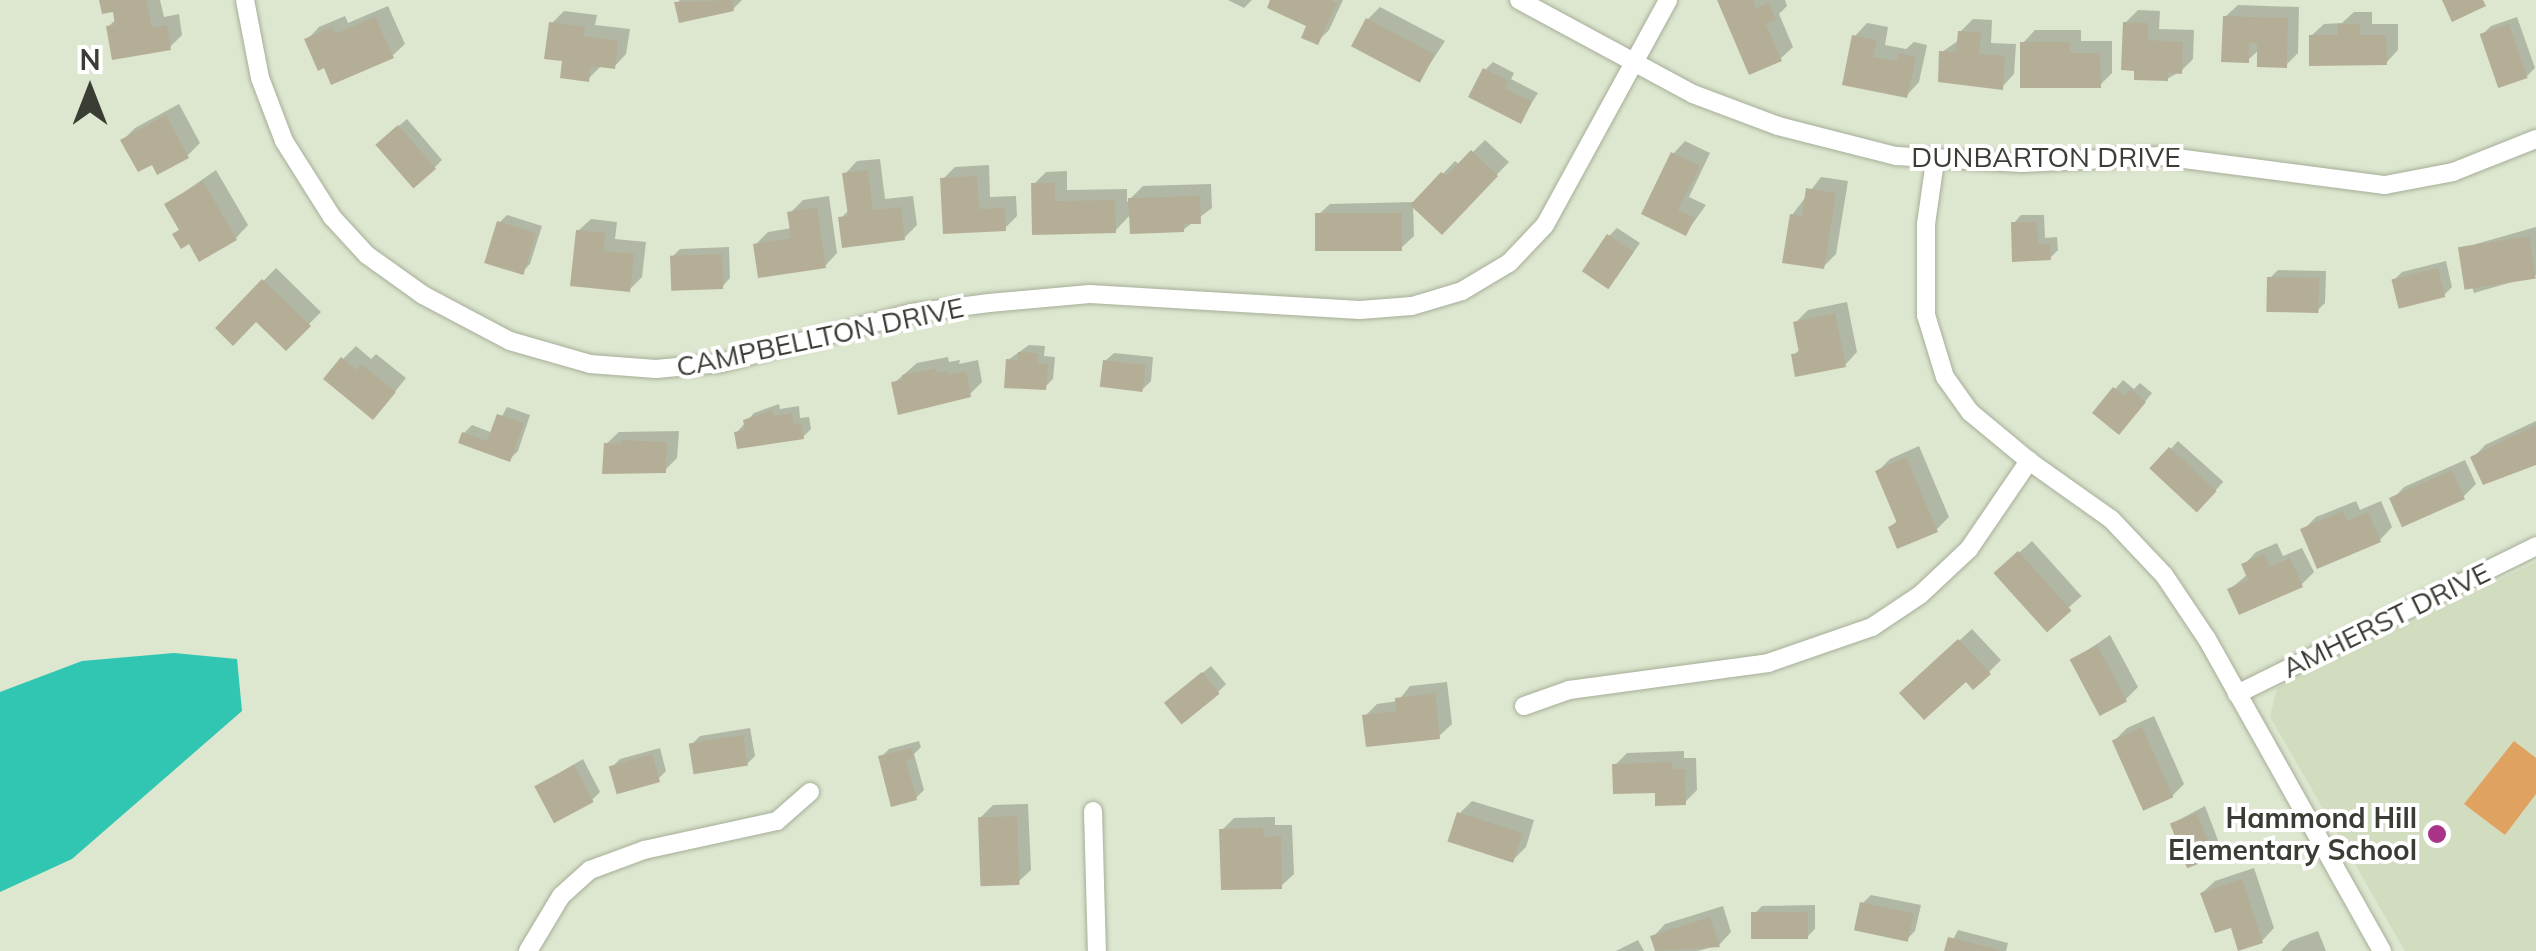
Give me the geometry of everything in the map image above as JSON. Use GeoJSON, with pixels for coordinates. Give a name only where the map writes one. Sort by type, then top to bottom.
{"type":"FeatureCollection","features":[{"type":"Feature","properties":{"kind":"street","name":"CAMPBELLTON DRIVE"},"geometry":{"type":"LineString","coordinates":[[245,0],[260,78],[277,125],[300,170],[348,237],[422,295],[510,341],[590,364],[622,368],[721,363],[911,313],[1090,294],[1360,310],[1437,300],[1509,263],[1546,224],[1668,0]]}},
{"type":"Feature","properties":{"kind":"street","name":"DUNBARTON DRIVE"},"geometry":{"type":"LineString","coordinates":[[1519,0],[1693,94],[1778,126],[1858,149],[1934,161],[2022,163],[2160,156],[2385,185],[2453,172],[2536,139]]}},
{"type":"Feature","properties":{"kind":"street"},"geometry":{"type":"LineString","coordinates":[[1934,161],[1926,224],[1926,315],[1936,357],[1970,412],[2029,461],[2074,489],[2138,546],[2187,606],[2382,951]]}},
{"type":"Feature","properties":{"kind":"street"},"geometry":{"type":"LineString","coordinates":[[1524,706],[1569,690],[1768,663],[1872,628],[1920,595],[1969,549],[2029,461]]}},
{"type":"Feature","properties":{"kind":"street","name":"AMHERST DRIVE"},"geometry":{"type":"LineString","coordinates":[[2236,694],[2536,546]]}},
{"type":"Feature","properties":{"kind":"street"},"geometry":{"type":"LineString","coordinates":[[528,951],[562,896],[590,870],[644,850],[777,821],[810,792]]}},
{"type":"Feature","properties":{"kind":"street"},"geometry":{"type":"LineString","coordinates":[[1093,811],[1097,951]]}},
{"type":"Feature","properties":{"kind":"shaded area","name":"Hammond Hill Elementary School"},"geometry":{"type":"Polygon","coordinates":[[[2536,562],[2536,951],[2405,951],[2270,717],[2277,688],[2536,562]]]}},
{"type":"Feature","properties":{"kind":"shaded area"},"geometry":{"type":"Polygon","coordinates":[[[2514,741],[2536,758],[2536,794],[2505,835],[2464,804],[2514,741]]]}},
{"type":"Feature","properties":{"kind":"water"},"geometry":{"type":"Polygon","coordinates":[[[174,653],[237,659],[242,711],[72,859],[0,892],[0,692],[82,661],[174,653]]]}},
{"type":"Feature","properties":{"kind":"building"},"geometry":{"type":"Polygon","coordinates":[[[99,0],[146,0],[152,28],[167,25],[171,50],[112,60],[106,26],[115,25],[113,12],[102,14],[99,0]]]}},
{"type":"Feature","properties":{"kind":"building"},"geometry":{"type":"Polygon","coordinates":[[[732,0],[734,11],[679,23],[674,2],[732,0]]]}},
{"type":"Feature","properties":{"kind":"building"},"geometry":{"type":"Polygon","coordinates":[[[1270,0],[1337,3],[1318,45],[1301,38],[1306,26],[1267,8],[1270,0]]]}},
{"type":"Feature","properties":{"kind":"building"},"geometry":{"type":"Polygon","coordinates":[[[1717,0],[1753,0],[1756,8],[1769,3],[1776,20],[1766,24],[1782,61],[1749,75],[1717,0]]]}},
{"type":"Feature","properties":{"kind":"building"},"geometry":{"type":"Polygon","coordinates":[[[2442,0],[2483,0],[2486,6],[2452,22],[2442,0]]]}},
{"type":"Feature","properties":{"kind":"building"},"geometry":{"type":"Polygon","coordinates":[[[2223,16],[2288,18],[2287,68],[2257,67],[2257,43],[2249,43],[2249,63],[2221,62],[2223,16]]]}},
{"type":"Feature","properties":{"kind":"building"},"geometry":{"type":"Polygon","coordinates":[[[375,17],[394,58],[331,85],[324,68],[318,71],[304,39],[332,27],[335,34],[375,17]]]}},
{"type":"Feature","properties":{"kind":"building"},"geometry":{"type":"Polygon","coordinates":[[[1366,18],[1435,55],[1420,83],[1351,46],[1366,18]]]}},
{"type":"Feature","properties":{"kind":"building"},"geometry":{"type":"Polygon","coordinates":[[[549,22],[585,27],[584,36],[618,41],[615,69],[591,66],[589,82],[560,78],[562,61],[544,59],[549,22]]]}},
{"type":"Feature","properties":{"kind":"building"},"geometry":{"type":"Polygon","coordinates":[[[2123,22],[2148,23],[2148,40],[2183,42],[2182,74],[2168,73],[2168,81],[2134,80],[2134,71],[2121,70],[2123,22]]]}},
{"type":"Feature","properties":{"kind":"building"},"geometry":{"type":"Polygon","coordinates":[[[2338,24],[2360,24],[2360,35],[2386,35],[2387,65],[2309,66],[2309,35],[2338,35],[2338,24]]]}},
{"type":"Feature","properties":{"kind":"building"},"geometry":{"type":"Polygon","coordinates":[[[2509,24],[2528,78],[2498,88],[2480,34],[2509,24]]]}},
{"type":"Feature","properties":{"kind":"building"},"geometry":{"type":"Polygon","coordinates":[[[1958,31],[1981,32],[1979,54],[2005,56],[2003,90],[1938,82],[1939,51],[1956,52],[1958,31]]]}},
{"type":"Feature","properties":{"kind":"building"},"geometry":{"type":"Polygon","coordinates":[[[1852,35],[1877,40],[1873,57],[1897,61],[1899,53],[1916,57],[1907,98],[1842,85],[1852,35]]]}},
{"type":"Feature","properties":{"kind":"building"},"geometry":{"type":"Polygon","coordinates":[[[2020,42],[2070,42],[2070,53],[2100,53],[2101,88],[2020,88],[2020,42]]]}},
{"type":"Feature","properties":{"kind":"building"},"geometry":{"type":"Polygon","coordinates":[[[1483,68],[1508,81],[1505,88],[1532,102],[1521,124],[1468,97],[1483,68]]]}},
{"type":"Feature","properties":{"kind":"building"},"geometry":{"type":"Polygon","coordinates":[[[166,115],[189,158],[157,175],[152,165],[138,172],[120,140],[166,115]]]}},
{"type":"Feature","properties":{"kind":"building"},"geometry":{"type":"Polygon","coordinates":[[[398,125],[436,169],[413,188],[375,145],[398,125]]]}},
{"type":"Feature","properties":{"kind":"building"},"geometry":{"type":"Polygon","coordinates":[[[1471,150],[1498,176],[1442,235],[1410,205],[1441,172],[1446,176],[1471,150]]]}},
{"type":"Feature","properties":{"kind":"building"},"geometry":{"type":"Polygon","coordinates":[[[1671,152],[1700,166],[1678,210],[1695,218],[1686,236],[1641,214],[1671,152]]]}},
{"type":"Feature","properties":{"kind":"building"},"geometry":{"type":"Polygon","coordinates":[[[868,170],[873,210],[901,207],[905,240],[842,248],[838,217],[848,216],[842,173],[868,170]]]}},
{"type":"Feature","properties":{"kind":"building"},"geometry":{"type":"Polygon","coordinates":[[[977,176],[979,209],[1005,208],[1006,231],[943,234],[940,178],[977,176]]]}},
{"type":"Feature","properties":{"kind":"building"},"geometry":{"type":"Polygon","coordinates":[[[203,181],[237,240],[199,262],[189,244],[181,249],[172,234],[179,230],[164,204],[203,181]]]}},
{"type":"Feature","properties":{"kind":"building"},"geometry":{"type":"Polygon","coordinates":[[[1031,183],[1055,183],[1055,201],[1115,200],[1116,233],[1032,235],[1031,183]]]}},
{"type":"Feature","properties":{"kind":"building"},"geometry":{"type":"Polygon","coordinates":[[[1806,188],[1836,193],[1824,269],[1782,263],[1790,214],[1802,216],[1806,188]]]}},
{"type":"Feature","properties":{"kind":"building"},"geometry":{"type":"Polygon","coordinates":[[[1200,196],[1201,224],[1184,224],[1184,232],[1130,234],[1128,198],[1200,196]]]}},
{"type":"Feature","properties":{"kind":"building"},"geometry":{"type":"Polygon","coordinates":[[[817,207],[826,268],[758,278],[753,244],[791,238],[787,212],[817,207]]]}},
{"type":"Feature","properties":{"kind":"building"},"geometry":{"type":"Polygon","coordinates":[[[1315,213],[1402,213],[1402,251],[1315,251],[1315,213]]]}},
{"type":"Feature","properties":{"kind":"building"},"geometry":{"type":"Polygon","coordinates":[[[497,221],[536,233],[523,275],[484,263],[497,221]]]}},
{"type":"Feature","properties":{"kind":"building"},"geometry":{"type":"Polygon","coordinates":[[[2011,222],[2037,222],[2038,245],[2050,244],[2051,260],[2012,262],[2011,222]]]}},
{"type":"Feature","properties":{"kind":"building"},"geometry":{"type":"Polygon","coordinates":[[[576,230],[605,233],[604,251],[634,254],[630,292],[570,286],[576,230]]]}},
{"type":"Feature","properties":{"kind":"building"},"geometry":{"type":"Polygon","coordinates":[[[1607,234],[1634,252],[1608,289],[1582,271],[1607,234]]]}},
{"type":"Feature","properties":{"kind":"building"},"geometry":{"type":"Polygon","coordinates":[[[2529,236],[2536,278],[2465,290],[2458,247],[2529,236]]]}},
{"type":"Feature","properties":{"kind":"building"},"geometry":{"type":"Polygon","coordinates":[[[722,254],[723,289],[671,291],[670,256],[722,254]]]}},
{"type":"Feature","properties":{"kind":"building"},"geometry":{"type":"Polygon","coordinates":[[[2438,268],[2445,297],[2399,309],[2391,280],[2438,268]]]}},
{"type":"Feature","properties":{"kind":"building"},"geometry":{"type":"Polygon","coordinates":[[[2267,277],[2319,278],[2318,313],[2266,312],[2267,277]]]}},
{"type":"Feature","properties":{"kind":"building"},"geometry":{"type":"Polygon","coordinates":[[[262,279],[311,326],[286,351],[256,322],[233,346],[215,328],[262,279]]]}},
{"type":"Feature","properties":{"kind":"building"},"geometry":{"type":"Polygon","coordinates":[[[1835,313],[1846,367],[1795,377],[1791,354],[1799,353],[1793,322],[1835,313]]]}},
{"type":"Feature","properties":{"kind":"building"},"geometry":{"type":"Polygon","coordinates":[[[1018,352],[1038,353],[1037,363],[1048,364],[1046,390],[1004,388],[1006,359],[1018,360],[1018,352]]]}},
{"type":"Feature","properties":{"kind":"building"},"geometry":{"type":"Polygon","coordinates":[[[341,357],[357,370],[361,364],[396,392],[373,420],[323,379],[341,357]]]}},
{"type":"Feature","properties":{"kind":"building"},"geometry":{"type":"Polygon","coordinates":[[[1103,360],[1146,365],[1142,392],[1100,387],[1103,360]]]}},
{"type":"Feature","properties":{"kind":"building"},"geometry":{"type":"Polygon","coordinates":[[[936,368],[937,373],[949,371],[948,375],[966,371],[971,397],[898,415],[891,382],[903,380],[902,375],[936,368]]]}},
{"type":"Feature","properties":{"kind":"building"},"geometry":{"type":"Polygon","coordinates":[[[2113,387],[2125,396],[2130,389],[2146,402],[2119,435],[2092,413],[2113,387]]]}},
{"type":"Feature","properties":{"kind":"building"},"geometry":{"type":"Polygon","coordinates":[[[772,410],[773,416],[792,413],[793,424],[801,423],[804,439],[737,449],[734,432],[745,430],[743,420],[772,410]]]}},
{"type":"Feature","properties":{"kind":"building"},"geometry":{"type":"Polygon","coordinates":[[[497,414],[524,423],[510,462],[458,443],[462,432],[487,441],[497,414]]]}},
{"type":"Feature","properties":{"kind":"building"},"geometry":{"type":"Polygon","coordinates":[[[2536,425],[2536,465],[2483,485],[2470,457],[2536,425]]]}},
{"type":"Feature","properties":{"kind":"building"},"geometry":{"type":"Polygon","coordinates":[[[621,440],[667,442],[666,473],[602,474],[604,443],[621,444],[621,440]]]}},
{"type":"Feature","properties":{"kind":"building"},"geometry":{"type":"Polygon","coordinates":[[[2169,447],[2217,491],[2197,513],[2149,468],[2169,447]]]}},
{"type":"Feature","properties":{"kind":"building"},"geometry":{"type":"Polygon","coordinates":[[[1906,457],[1938,532],[1897,549],[1888,527],[1897,523],[1875,471],[1906,457]]]}},
{"type":"Feature","properties":{"kind":"building"},"geometry":{"type":"Polygon","coordinates":[[[2452,470],[2465,499],[2402,527],[2389,498],[2452,470]]]}},
{"type":"Feature","properties":{"kind":"building"},"geometry":{"type":"Polygon","coordinates":[[[2343,511],[2347,521],[2368,512],[2381,542],[2317,569],[2300,529],[2343,511]]]}},
{"type":"Feature","properties":{"kind":"building"},"geometry":{"type":"Polygon","coordinates":[[[2018,551],[2072,610],[2047,633],[1993,573],[2018,551]]]}},
{"type":"Feature","properties":{"kind":"building"},"geometry":{"type":"Polygon","coordinates":[[[2264,554],[2270,567],[2290,558],[2303,587],[2239,615],[2227,589],[2248,580],[2241,564],[2264,554]]]}},
{"type":"Feature","properties":{"kind":"building"},"geometry":{"type":"Polygon","coordinates":[[[1958,639],[1991,674],[1973,690],[1966,682],[1924,720],[1899,693],[1958,639]]]}},
{"type":"Feature","properties":{"kind":"building"},"geometry":{"type":"Polygon","coordinates":[[[2097,645],[2127,702],[2100,716],[2070,660],[2097,645]]]}},
{"type":"Feature","properties":{"kind":"building"},"geometry":{"type":"Polygon","coordinates":[[[1202,672],[1220,694],[1182,725],[1164,703],[1202,672]]]}},
{"type":"Feature","properties":{"kind":"building"},"geometry":{"type":"Polygon","coordinates":[[[1435,693],[1440,739],[1366,747],[1362,715],[1396,711],[1395,698],[1435,693]]]}},
{"type":"Feature","properties":{"kind":"building"},"geometry":{"type":"Polygon","coordinates":[[[2142,727],[2173,797],[2143,811],[2112,740],[2142,727]]]}},
{"type":"Feature","properties":{"kind":"building"},"geometry":{"type":"Polygon","coordinates":[[[743,735],[748,766],[694,774],[689,744],[743,735]]]}},
{"type":"Feature","properties":{"kind":"building"},"geometry":{"type":"Polygon","coordinates":[[[912,748],[914,758],[906,760],[917,800],[891,807],[878,756],[912,748]]]}},
{"type":"Feature","properties":{"kind":"building"},"geometry":{"type":"Polygon","coordinates":[[[652,754],[660,782],[617,794],[609,766],[652,754]]]}},
{"type":"Feature","properties":{"kind":"building"},"geometry":{"type":"Polygon","coordinates":[[[1672,762],[1673,769],[1685,769],[1686,805],[1655,806],[1655,793],[1613,794],[1612,764],[1672,762]]]}},
{"type":"Feature","properties":{"kind":"building"},"geometry":{"type":"Polygon","coordinates":[[[574,765],[594,802],[554,823],[534,786],[574,765]]]}},
{"type":"Feature","properties":{"kind":"building"},"geometry":{"type":"Polygon","coordinates":[[[1457,812],[1523,833],[1513,863],[1447,841],[1457,812]]]}},
{"type":"Feature","properties":{"kind":"building"},"geometry":{"type":"Polygon","coordinates":[[[2197,813],[2214,858],[2187,868],[2170,823],[2197,813]]]}},
{"type":"Feature","properties":{"kind":"building"},"geometry":{"type":"Polygon","coordinates":[[[1017,816],[1019,885],[980,886],[978,817],[1017,816]]]}},
{"type":"Feature","properties":{"kind":"building"},"geometry":{"type":"Polygon","coordinates":[[[1263,828],[1264,837],[1281,836],[1282,889],[1221,890],[1219,829],[1263,828]]]}},
{"type":"Feature","properties":{"kind":"building"},"geometry":{"type":"Polygon","coordinates":[[[2242,879],[2263,943],[2238,951],[2231,928],[2215,933],[2200,893],[2242,879]]]}},
{"type":"Feature","properties":{"kind":"building"},"geometry":{"type":"Polygon","coordinates":[[[1860,902],[1914,913],[1908,942],[1854,930],[1860,902]]]}},
{"type":"Feature","properties":{"kind":"building"},"geometry":{"type":"Polygon","coordinates":[[[1751,912],[1808,912],[1808,939],[1751,939],[1751,912]]]}},
{"type":"Feature","properties":{"kind":"building"},"geometry":{"type":"Polygon","coordinates":[[[1710,917],[1720,947],[1655,951],[1650,936],[1710,917]]]}},
{"type":"Feature","properties":{"kind":"building"},"geometry":{"type":"Polygon","coordinates":[[[1948,937],[1999,950],[1944,951],[1948,937]]]}},
{"type":"Feature","properties":{"kind":"place","name":"Hammond Hill Elementary School"},"geometry":{"type":"Point","coordinates":[2437,834]}}]}
